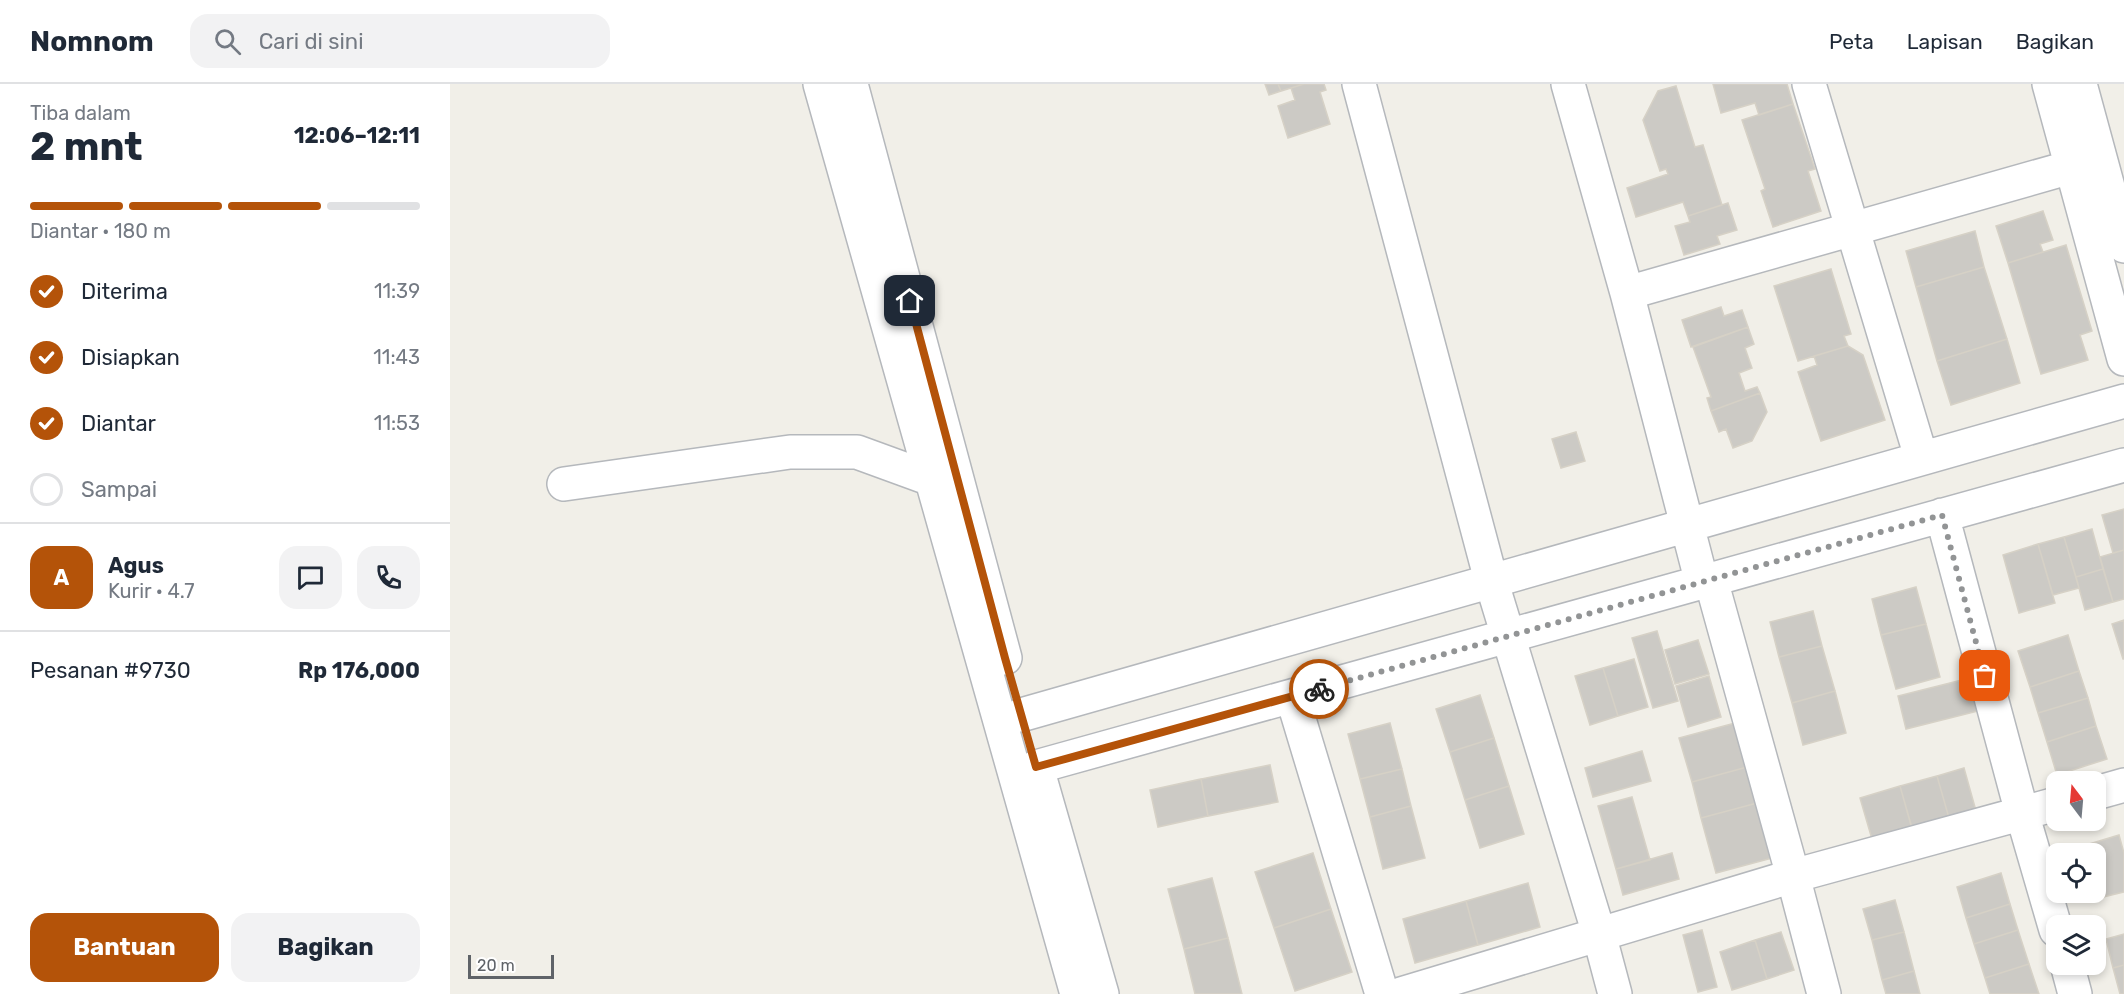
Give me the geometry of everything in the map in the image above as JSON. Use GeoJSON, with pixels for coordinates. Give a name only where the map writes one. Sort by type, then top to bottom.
{"type":"FeatureCollection","features":[{"type":"Feature","properties":{"kind":"street"},"geometry":{"type":"LineString","coordinates":[[820,84],[1077,994]]}},
{"type":"Feature","properties":{"kind":"street"},"geometry":{"type":"LineString","coordinates":[[851,84],[1036,767],[1102,994]]}},
{"type":"Feature","properties":{"kind":"street"},"geometry":{"type":"LineString","coordinates":[[1359,84],[1491,580],[1599,934],[1615,994]]}},
{"type":"Feature","properties":{"kind":"street"},"geometry":{"type":"LineString","coordinates":[[1568,84],[1627,292],[1687,527],[1706,581],[1793,876],[1824,994]]}},
{"type":"Feature","properties":{"kind":"street"},"geometry":{"type":"LineString","coordinates":[[1809,84],[1921,457]]}},
{"type":"Feature","properties":{"kind":"street"},"geometry":{"type":"LineString","coordinates":[[2049,84],[2099,157],[2124,359]]}},
{"type":"Feature","properties":{"kind":"street"},"geometry":{"type":"LineString","coordinates":[[2080,84],[2124,246]]}},
{"type":"Feature","properties":{"kind":"street"},"geometry":{"type":"LineString","coordinates":[[1627,292],[2099,157]]}},
{"type":"Feature","properties":{"kind":"street"},"geometry":{"type":"LineString","coordinates":[[1022,715],[2124,401]]}},
{"type":"Feature","properties":{"kind":"street"},"geometry":{"type":"LineString","coordinates":[[564,484],[790,453],[857,452],[931,479]]}},
{"type":"Feature","properties":{"kind":"street"},"geometry":{"type":"LineString","coordinates":[[1036,767],[2124,465]]}},
{"type":"Feature","properties":{"kind":"street"},"geometry":{"type":"LineString","coordinates":[[1942,515],[2052,915]]}},
{"type":"Feature","properties":{"kind":"street"},"geometry":{"type":"LineString","coordinates":[[1292,696],[1382,994]]}},
{"type":"Feature","properties":{"kind":"street"},"geometry":{"type":"LineString","coordinates":[[2106,790],[2124,785]]}},
{"type":"Feature","properties":{"kind":"street"},"geometry":{"type":"LineString","coordinates":[[1401,994],[1793,876],[2046,807]]}},
{"type":"Feature","properties":{"kind":"street"},"geometry":{"type":"LineString","coordinates":[[2070,975],[2075,994]]}},
{"type":"Feature","properties":{"kind":"building"},"geometry":{"type":"Polygon","coordinates":[[[1265,84],[1278,84],[1281,91],[1269,95],[1265,84]]]}},
{"type":"Feature","properties":{"kind":"building"},"geometry":{"type":"Polygon","coordinates":[[[1278,84],[1304,84],[1281,91],[1278,84]]]}},
{"type":"Feature","properties":{"kind":"building"},"geometry":{"type":"Polygon","coordinates":[[[1304,84],[1324,84],[1326,90],[1320,92],[1330,124],[1288,138],[1278,106],[1295,100],[1291,88],[1304,84]]]}},
{"type":"Feature","properties":{"kind":"building"},"geometry":{"type":"Polygon","coordinates":[[[1713,84],[1787,84],[1793,104],[1759,115],[1755,103],[1721,113],[1713,84]]]}},
{"type":"Feature","properties":{"kind":"building"},"geometry":{"type":"Polygon","coordinates":[[[1676,86],[1695,147],[1703,145],[1722,205],[1688,216],[1683,202],[1636,217],[1627,188],[1668,174],[1666,169],[1660,171],[1643,120],[1658,91],[1676,86]]]}},
{"type":"Feature","properties":{"kind":"building"},"geometry":{"type":"Polygon","coordinates":[[[1793,104],[1815,169],[1808,171],[1821,211],[1773,227],[1761,191],[1765,189],[1742,120],[1793,104]]]}},
{"type":"Feature","properties":{"kind":"building"},"geometry":{"type":"Polygon","coordinates":[[[1728,203],[1737,230],[1717,236],[1720,244],[1684,255],[1675,226],[1690,222],[1688,216],[1728,203]]]}},
{"type":"Feature","properties":{"kind":"building"},"geometry":{"type":"Polygon","coordinates":[[[2043,211],[2053,240],[2040,244],[2043,252],[2008,263],[1996,226],[2043,211]]]}},
{"type":"Feature","properties":{"kind":"building"},"geometry":{"type":"Polygon","coordinates":[[[1975,231],[1984,267],[1916,287],[1906,251],[1975,231]]]}},
{"type":"Feature","properties":{"kind":"building"},"geometry":{"type":"Polygon","coordinates":[[[2066,245],[2092,331],[2080,335],[2088,360],[2041,374],[2008,263],[2066,245]]]}},
{"type":"Feature","properties":{"kind":"building"},"geometry":{"type":"Polygon","coordinates":[[[1984,267],[2007,339],[1937,361],[1916,287],[1984,267]]]}},
{"type":"Feature","properties":{"kind":"building"},"geometry":{"type":"Polygon","coordinates":[[[1831,269],[1851,334],[1844,336],[1848,346],[1798,361],[1774,286],[1831,269]]]}},
{"type":"Feature","properties":{"kind":"building"},"geometry":{"type":"Polygon","coordinates":[[[1721,307],[1724,316],[1742,310],[1748,327],[1691,347],[1682,320],[1721,307]]]}},
{"type":"Feature","properties":{"kind":"building"},"geometry":{"type":"Polygon","coordinates":[[[1748,327],[1754,344],[1745,348],[1752,368],[1739,373],[1745,391],[1757,387],[1760,393],[1711,411],[1707,398],[1711,397],[1693,347],[1748,327]]]}},
{"type":"Feature","properties":{"kind":"building"},"geometry":{"type":"Polygon","coordinates":[[[2007,339],[2020,383],[1951,405],[1937,361],[2007,339]]]}},
{"type":"Feature","properties":{"kind":"building"},"geometry":{"type":"Polygon","coordinates":[[[1848,346],[1863,355],[1885,420],[1821,441],[1798,372],[1817,365],[1814,356],[1848,346]]]}},
{"type":"Feature","properties":{"kind":"building"},"geometry":{"type":"Polygon","coordinates":[[[1760,393],[1767,412],[1752,441],[1733,448],[1726,429],[1719,432],[1711,411],[1760,393]]]}},
{"type":"Feature","properties":{"kind":"building"},"geometry":{"type":"Polygon","coordinates":[[[1576,432],[1585,461],[1561,468],[1552,439],[1576,432]]]}},
{"type":"Feature","properties":{"kind":"building"},"geometry":{"type":"Polygon","coordinates":[[[2124,509],[2124,550],[2113,553],[2102,515],[2124,509]]]}},
{"type":"Feature","properties":{"kind":"building"},"geometry":{"type":"Polygon","coordinates":[[[2092,529],[2103,569],[2076,577],[2064,537],[2092,529]]]}},
{"type":"Feature","properties":{"kind":"building"},"geometry":{"type":"Polygon","coordinates":[[[2064,537],[2079,588],[2053,595],[2038,544],[2064,537]]]}},
{"type":"Feature","properties":{"kind":"building"},"geometry":{"type":"Polygon","coordinates":[[[2038,544],[2055,603],[2019,613],[2003,555],[2038,544]]]}},
{"type":"Feature","properties":{"kind":"building"},"geometry":{"type":"Polygon","coordinates":[[[2124,550],[2124,599],[2113,602],[2100,557],[2124,550]]]}},
{"type":"Feature","properties":{"kind":"building"},"geometry":{"type":"Polygon","coordinates":[[[2103,569],[2113,602],[2085,610],[2076,577],[2103,569]]]}},
{"type":"Feature","properties":{"kind":"building"},"geometry":{"type":"Polygon","coordinates":[[[1916,587],[1926,624],[1881,635],[1872,599],[1916,587]]]}},
{"type":"Feature","properties":{"kind":"building"},"geometry":{"type":"Polygon","coordinates":[[[1813,611],[1822,646],[1779,657],[1770,622],[1813,611]]]}},
{"type":"Feature","properties":{"kind":"building"},"geometry":{"type":"Polygon","coordinates":[[[2124,620],[2124,659],[2123,659],[2112,624],[2124,620]]]}},
{"type":"Feature","properties":{"kind":"building"},"geometry":{"type":"Polygon","coordinates":[[[1926,624],[1940,677],[1896,689],[1881,635],[1926,624]]]}},
{"type":"Feature","properties":{"kind":"building"},"geometry":{"type":"Polygon","coordinates":[[[1657,631],[1678,701],[1653,708],[1632,638],[1657,631]]]}},
{"type":"Feature","properties":{"kind":"building"},"geometry":{"type":"Polygon","coordinates":[[[2068,635],[2079,671],[2030,687],[2018,651],[2068,635]]]}},
{"type":"Feature","properties":{"kind":"building"},"geometry":{"type":"Polygon","coordinates":[[[1698,640],[1709,674],[1675,684],[1665,650],[1698,640]]]}},
{"type":"Feature","properties":{"kind":"building"},"geometry":{"type":"Polygon","coordinates":[[[1822,646],[1835,691],[1792,703],[1779,657],[1822,646]]]}},
{"type":"Feature","properties":{"kind":"building"},"geometry":{"type":"Polygon","coordinates":[[[1634,659],[1648,707],[1618,716],[1603,668],[1634,659]]]}},
{"type":"Feature","properties":{"kind":"building"},"geometry":{"type":"Polygon","coordinates":[[[1603,668],[1618,716],[1590,725],[1575,676],[1603,668]]]}},
{"type":"Feature","properties":{"kind":"building"},"geometry":{"type":"Polygon","coordinates":[[[2079,671],[2088,698],[2038,713],[2030,687],[2079,671]]]}},
{"type":"Feature","properties":{"kind":"building"},"geometry":{"type":"Polygon","coordinates":[[[1709,676],[1721,717],[1688,727],[1676,686],[1709,676]]]}},
{"type":"Feature","properties":{"kind":"building"},"geometry":{"type":"Polygon","coordinates":[[[1978,676],[1986,709],[1906,729],[1898,696],[1978,676]]]}},
{"type":"Feature","properties":{"kind":"building"},"geometry":{"type":"Polygon","coordinates":[[[1835,691],[1846,733],[1803,745],[1792,703],[1835,691]]]}},
{"type":"Feature","properties":{"kind":"building"},"geometry":{"type":"Polygon","coordinates":[[[1480,695],[1494,738],[1450,752],[1436,709],[1480,695]]]}},
{"type":"Feature","properties":{"kind":"building"},"geometry":{"type":"Polygon","coordinates":[[[2088,698],[2096,726],[2047,742],[2038,713],[2088,698]]]}},
{"type":"Feature","properties":{"kind":"building"},"geometry":{"type":"Polygon","coordinates":[[[1739,722],[1751,766],[1692,782],[1679,738],[1739,722]]]}},
{"type":"Feature","properties":{"kind":"building"},"geometry":{"type":"Polygon","coordinates":[[[1390,723],[1402,769],[1360,779],[1348,734],[1390,723]]]}},
{"type":"Feature","properties":{"kind":"building"},"geometry":{"type":"Polygon","coordinates":[[[2096,726],[2107,759],[2070,771],[2056,771],[2047,742],[2096,726]]]}},
{"type":"Feature","properties":{"kind":"building"},"geometry":{"type":"Polygon","coordinates":[[[1494,738],[1509,786],[1465,800],[1450,752],[1494,738]]]}},
{"type":"Feature","properties":{"kind":"building"},"geometry":{"type":"Polygon","coordinates":[[[1642,751],[1651,781],[1593,797],[1585,768],[1642,751]]]}},
{"type":"Feature","properties":{"kind":"building"},"geometry":{"type":"Polygon","coordinates":[[[1270,765],[1278,802],[1208,816],[1201,779],[1270,765]]]}},
{"type":"Feature","properties":{"kind":"building"},"geometry":{"type":"Polygon","coordinates":[[[1751,766],[1761,802],[1701,818],[1692,782],[1751,766]]]}},
{"type":"Feature","properties":{"kind":"building"},"geometry":{"type":"Polygon","coordinates":[[[1964,768],[1978,818],[1951,825],[1937,776],[1964,768]]]}},
{"type":"Feature","properties":{"kind":"building"},"geometry":{"type":"Polygon","coordinates":[[[1402,769],[1411,806],[1370,817],[1360,779],[1402,769]]]}},
{"type":"Feature","properties":{"kind":"building"},"geometry":{"type":"Polygon","coordinates":[[[1937,776],[1951,825],[1914,836],[1900,786],[1937,776]]]}},
{"type":"Feature","properties":{"kind":"building"},"geometry":{"type":"Polygon","coordinates":[[[1201,779],[1208,816],[1158,827],[1150,790],[1201,779]]]}},
{"type":"Feature","properties":{"kind":"building"},"geometry":{"type":"Polygon","coordinates":[[[1509,786],[1524,834],[1480,848],[1465,800],[1509,786]]]}},
{"type":"Feature","properties":{"kind":"building"},"geometry":{"type":"Polygon","coordinates":[[[1900,786],[1914,835],[1874,846],[1860,798],[1900,786]]]}},
{"type":"Feature","properties":{"kind":"building"},"geometry":{"type":"Polygon","coordinates":[[[1632,797],[1650,860],[1616,869],[1598,806],[1632,797]]]}},
{"type":"Feature","properties":{"kind":"building"},"geometry":{"type":"Polygon","coordinates":[[[1761,802],[1776,857],[1716,873],[1701,818],[1761,802]]]}},
{"type":"Feature","properties":{"kind":"building"},"geometry":{"type":"Polygon","coordinates":[[[1411,806],[1425,858],[1383,869],[1370,817],[1411,806]]]}},
{"type":"Feature","properties":{"kind":"building"},"geometry":{"type":"Polygon","coordinates":[[[2119,835],[2124,853],[2124,892],[2106,896],[2106,843],[2092,843],[2119,835]]]}},
{"type":"Feature","properties":{"kind":"building"},"geometry":{"type":"Polygon","coordinates":[[[1313,853],[1331,909],[1274,928],[1255,872],[1313,853]]]}},
{"type":"Feature","properties":{"kind":"building"},"geometry":{"type":"Polygon","coordinates":[[[1672,853],[1679,879],[1623,895],[1616,869],[1672,853]]]}},
{"type":"Feature","properties":{"kind":"building"},"geometry":{"type":"Polygon","coordinates":[[[2001,873],[2010,904],[1966,918],[1957,887],[2001,873]]]}},
{"type":"Feature","properties":{"kind":"building"},"geometry":{"type":"Polygon","coordinates":[[[1212,878],[1228,938],[1184,949],[1168,889],[1212,878]]]}},
{"type":"Feature","properties":{"kind":"building"},"geometry":{"type":"Polygon","coordinates":[[[1528,883],[1540,927],[1478,945],[1466,901],[1528,883]]]}},
{"type":"Feature","properties":{"kind":"building"},"geometry":{"type":"Polygon","coordinates":[[[1895,900],[1904,932],[1872,940],[1863,909],[1895,900]]]}},
{"type":"Feature","properties":{"kind":"building"},"geometry":{"type":"Polygon","coordinates":[[[1466,901],[1478,945],[1415,963],[1403,919],[1466,901]]]}},
{"type":"Feature","properties":{"kind":"building"},"geometry":{"type":"Polygon","coordinates":[[[2010,904],[2018,930],[1974,944],[1966,918],[2010,904]]]}},
{"type":"Feature","properties":{"kind":"building"},"geometry":{"type":"Polygon","coordinates":[[[1331,909],[1352,972],[1295,991],[1274,928],[1331,909]]]}},
{"type":"Feature","properties":{"kind":"building"},"geometry":{"type":"Polygon","coordinates":[[[1702,930],[1717,987],[1698,992],[1683,935],[1702,930]]]}},
{"type":"Feature","properties":{"kind":"building"},"geometry":{"type":"Polygon","coordinates":[[[2018,930],[2029,964],[1985,978],[1974,944],[2018,930]]]}},
{"type":"Feature","properties":{"kind":"building"},"geometry":{"type":"Polygon","coordinates":[[[1781,932],[1794,970],[1767,979],[1755,940],[1781,932]]]}},
{"type":"Feature","properties":{"kind":"building"},"geometry":{"type":"Polygon","coordinates":[[[1904,932],[1914,971],[1882,980],[1872,940],[1904,932]]]}},
{"type":"Feature","properties":{"kind":"building"},"geometry":{"type":"Polygon","coordinates":[[[2124,934],[2124,965],[2113,968],[2106,939],[2124,934]]]}},
{"type":"Feature","properties":{"kind":"building"},"geometry":{"type":"Polygon","coordinates":[[[1228,938],[1242,994],[1195,994],[1184,949],[1228,938]]]}},
{"type":"Feature","properties":{"kind":"building"},"geometry":{"type":"Polygon","coordinates":[[[1755,940],[1767,979],[1732,990],[1720,952],[1755,940]]]}},
{"type":"Feature","properties":{"kind":"building"},"geometry":{"type":"Polygon","coordinates":[[[2029,964],[2039,994],[1990,994],[1985,978],[2029,964]]]}},
{"type":"Feature","properties":{"kind":"building"},"geometry":{"type":"Polygon","coordinates":[[[2124,965],[2124,994],[2120,994],[2113,968],[2124,965]]]}},
{"type":"Feature","properties":{"kind":"building"},"geometry":{"type":"Polygon","coordinates":[[[1914,971],[1920,994],[1886,994],[1882,980],[1914,971]]]}},
{"type":"Feature","properties":{"kind":"way so far"},"geometry":{"type":"LineString","coordinates":[[1319,689],[1942,515],[1985,676]]}},
{"type":"Feature","properties":{"kind":"route"},"geometry":{"type":"LineString","coordinates":[[910,301],[1036,767],[1319,689]]}}]}
